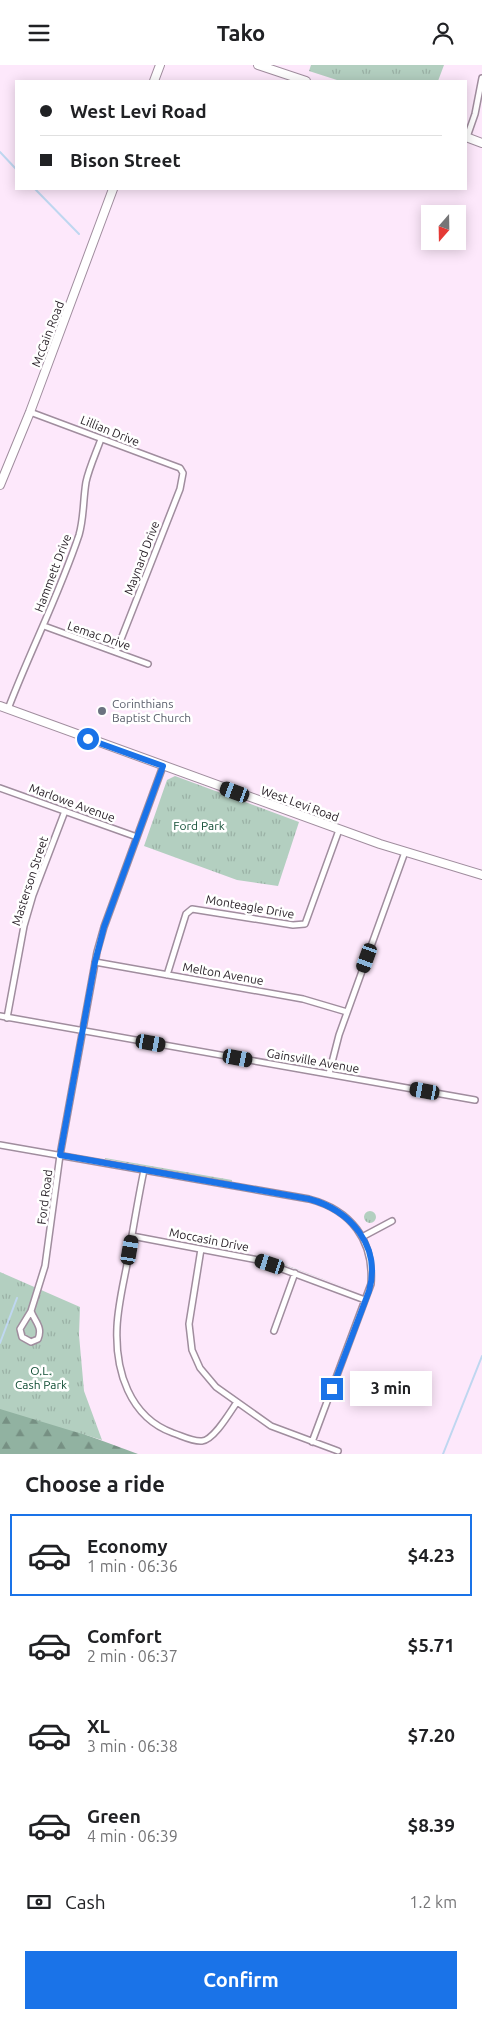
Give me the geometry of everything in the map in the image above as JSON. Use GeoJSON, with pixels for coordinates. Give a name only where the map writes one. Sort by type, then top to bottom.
{"type":"FeatureCollection","features":[{"type":"Feature","properties":{"kind":"street"},"geometry":{"type":"LineString","coordinates":[[154,80],[160,65]]}},
{"type":"Feature","properties":{"kind":"street"},"geometry":{"type":"LineString","coordinates":[[258,65],[303,80]]}},
{"type":"Feature","properties":{"kind":"street"},"geometry":{"type":"LineString","coordinates":[[482,78],[475,114],[467,137],[482,143]]}},
{"type":"Feature","properties":{"kind":"street","name":"McCain Road"},"geometry":{"type":"LineString","coordinates":[[0,485],[30,412],[113,190]]}},
{"type":"Feature","properties":{"kind":"street","name":"Lillian Drive"},"geometry":{"type":"LineString","coordinates":[[30,412],[182,470]]}},
{"type":"Feature","properties":{"kind":"street","name":"Hammett Drive"},"geometry":{"type":"LineString","coordinates":[[4,708],[44,626],[80,532],[86,483],[102,439]]}},
{"type":"Feature","properties":{"kind":"street","name":"Maynard Drive"},"geometry":{"type":"LineString","coordinates":[[116,652],[180,489],[183,476],[182,470]]}},
{"type":"Feature","properties":{"kind":"street","name":"Lemac Drive"},"geometry":{"type":"LineString","coordinates":[[44,626],[148,664]]}},
{"type":"Feature","properties":{"kind":"street","name":"West Levi Road"},"geometry":{"type":"LineString","coordinates":[[4,708],[339,830],[406,853],[482,875]]}},
{"type":"Feature","properties":{"kind":"street","name":"Ford Road"},"geometry":{"type":"LineString","coordinates":[[32,1311],[40,1328],[38,1339],[33,1342],[22,1337],[20,1329],[32,1311],[48,1253],[60,1155],[95,962],[104,927],[163,766]]}},
{"type":"Feature","properties":{"kind":"street","name":"Marlowe Avenue"},"geometry":{"type":"LineString","coordinates":[[0,787],[136,837]]}},
{"type":"Feature","properties":{"kind":"street","name":"Masterson Street"},"geometry":{"type":"LineString","coordinates":[[7,1018],[28,913],[64,811]]}},
{"type":"Feature","properties":{"kind":"street","name":"Monteagle Drive"},"geometry":{"type":"LineString","coordinates":[[167,975],[189,910],[293,925],[304,924],[339,830]]}},
{"type":"Feature","properties":{"kind":"street"},"geometry":{"type":"LineString","coordinates":[[330,1074],[334,1050],[347,1012],[406,853]]}},
{"type":"Feature","properties":{"kind":"street","name":"Melton Avenue"},"geometry":{"type":"LineString","coordinates":[[95,962],[311,1000],[347,1012]]}},
{"type":"Feature","properties":{"kind":"street","name":"Gainsville Avenue"},"geometry":{"type":"LineString","coordinates":[[0,1016],[475,1099]]}},
{"type":"Feature","properties":{"kind":"street"},"geometry":{"type":"LineString","coordinates":[[0,1145],[144,1169],[319,1202],[344,1214],[362,1237],[369,1256],[370,1287],[312,1442]]}},
{"type":"Feature","properties":{"kind":"street"},"geometry":{"type":"LineString","coordinates":[[144,1169],[117,1333],[123,1377],[134,1404],[149,1419],[162,1428],[201,1441],[206,1440],[214,1433],[237,1402]]}},
{"type":"Feature","properties":{"kind":"street"},"geometry":{"type":"LineString","coordinates":[[362,1237],[392,1221]]}},
{"type":"Feature","properties":{"kind":"street","name":"Moccasin Drive"},"geometry":{"type":"LineString","coordinates":[[132,1236],[250,1258],[365,1300]]}},
{"type":"Feature","properties":{"kind":"street"},"geometry":{"type":"LineString","coordinates":[[202,1249],[189,1329],[192,1346],[199,1366],[210,1381],[276,1429],[338,1451]]}},
{"type":"Feature","properties":{"kind":"street"},"geometry":{"type":"LineString","coordinates":[[274,1331],[295,1273]]}},
{"type":"Feature","properties":{"kind":"green space"},"geometry":{"type":"Polygon","coordinates":[[[311,65],[444,65],[438,80],[337,80],[309,71],[311,65]]]}},
{"type":"Feature","properties":{"kind":"green space","name":"Ford Park"},"geometry":{"type":"Polygon","coordinates":[[[175,776],[299,822],[278,886],[237,880],[144,846],[167,780],[175,776]]]}},
{"type":"Feature","properties":{"kind":"green space"},"geometry":{"type":"Polygon","coordinates":[[[105,1159],[232,1180],[232,1182],[105,1159]]]}},
{"type":"Feature","properties":{"kind":"green space"},"geometry":{"type":"Polygon","coordinates":[[[370,1211],[376,1217],[370,1223],[364,1217],[370,1211]]]}},
{"type":"Feature","properties":{"kind":"green space"},"geometry":{"type":"Polygon","coordinates":[[[236,1250],[275,1261],[358,1292],[282,1264],[236,1250]]]}},
{"type":"Feature","properties":{"kind":"green space","name":"O.L. Cash Park"},"geometry":{"type":"Polygon","coordinates":[[[0,1272],[80,1307],[79,1335],[84,1391],[102,1440],[0,1409],[0,1272]]]}},
{"type":"Feature","properties":{"kind":"green space"},"geometry":{"type":"Polygon","coordinates":[[[0,1403],[138,1454],[0,1454],[0,1403]]]}},
{"type":"Feature","properties":{"kind":"waterway"},"geometry":{"type":"LineString","coordinates":[[0,152],[15,168]]}},
{"type":"Feature","properties":{"kind":"waterway"},"geometry":{"type":"LineString","coordinates":[[36,190],[79,234]]}},
{"type":"Feature","properties":{"kind":"waterway"},"geometry":{"type":"LineString","coordinates":[[0,1343],[17,1298]]}},
{"type":"Feature","properties":{"kind":"waterway"},"geometry":{"type":"LineString","coordinates":[[443,1454],[482,1356]]}},
{"type":"Feature","properties":{"kind":"place","name":"Corinthians Baptist Church"},"geometry":{"type":"Point","coordinates":[102,711]}},
{"type":"Feature","properties":{"kind":"route"},"geometry":{"type":"LineString","coordinates":[[88,739],[163,766],[102,932],[60,1155],[309,1199],[328,1205],[344,1214],[355,1226],[365,1243],[371,1265],[371,1277],[369,1291],[332,1389]]}}]}
